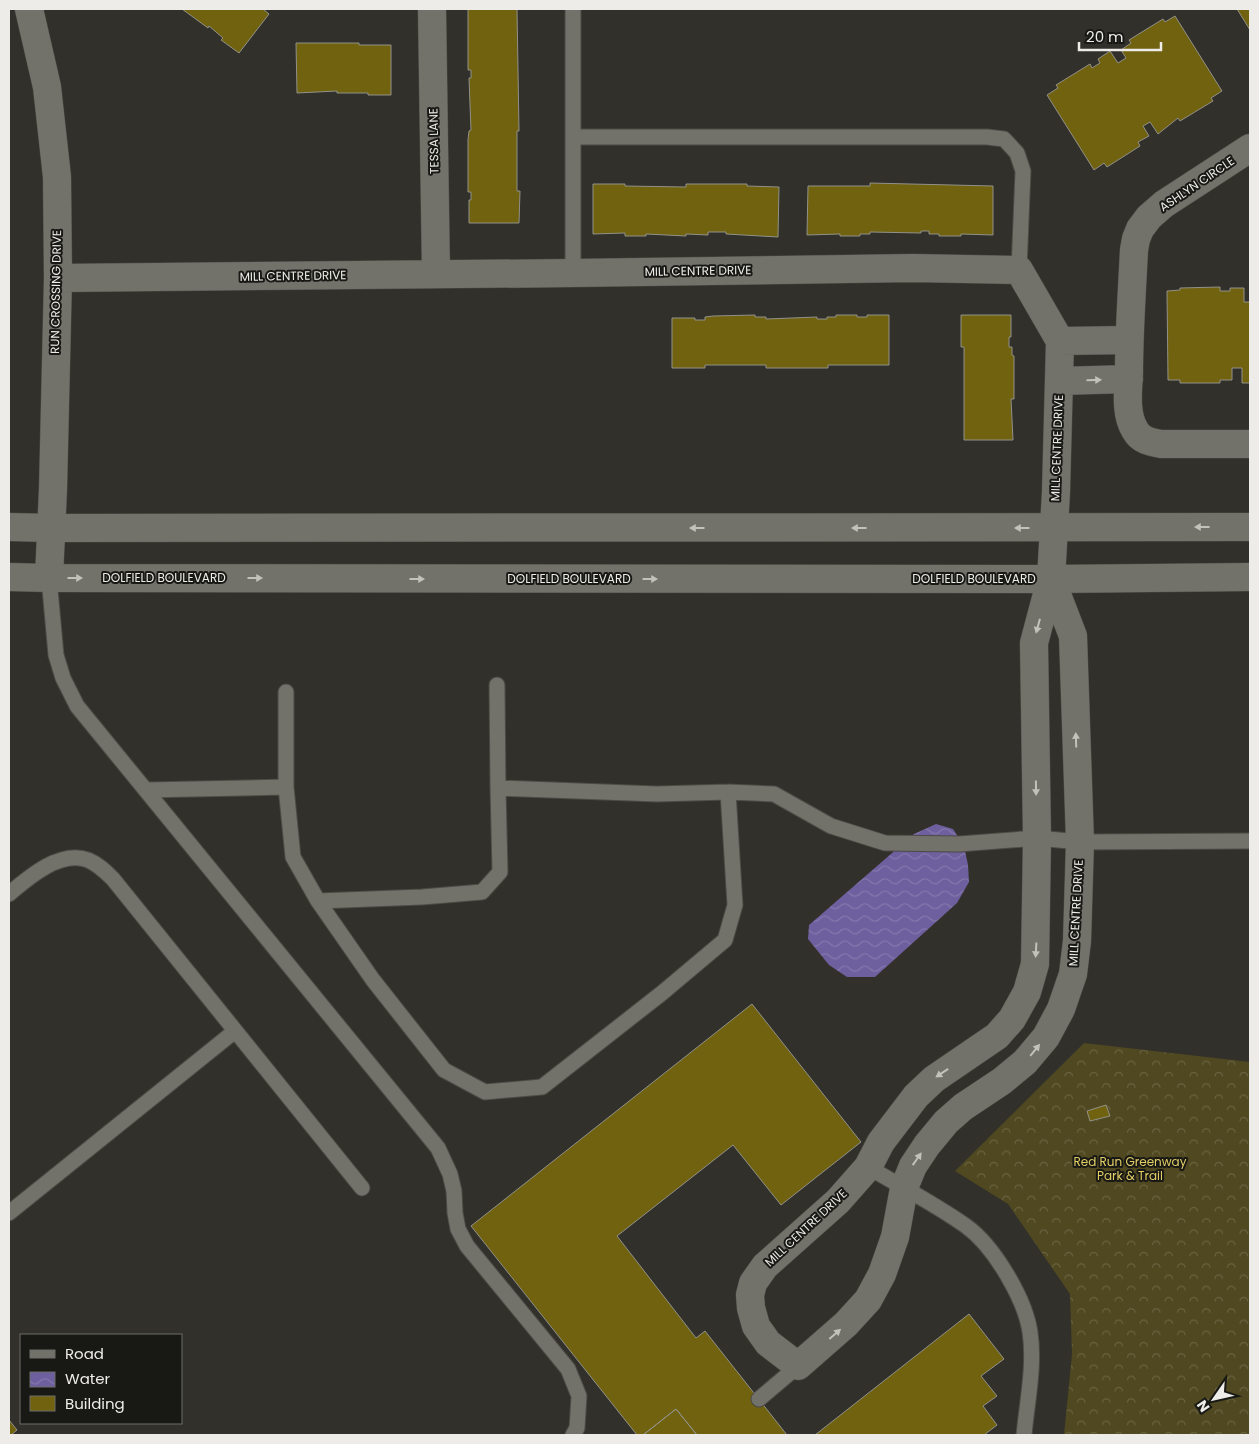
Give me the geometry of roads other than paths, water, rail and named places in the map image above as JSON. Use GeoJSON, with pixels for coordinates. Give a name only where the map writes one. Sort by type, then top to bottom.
{"type":"FeatureCollection","features":[{"type":"Feature","properties":{"kind":"street","name":"RUN CROSSING DRIVE"},"geometry":{"type":"LineString","coordinates":[[29,9],[47,87],[57,178],[58,278],[49,578]]}},
{"type":"Feature","properties":{"kind":"street","name":"TESSA LANE"},"geometry":{"type":"LineString","coordinates":[[432,9],[436,274]]}},
{"type":"Feature","properties":{"kind":"street","name":"ASHLYN CIRCLE"},"geometry":{"type":"LineString","coordinates":[[1250,148],[1164,204],[1140,229],[1134,250],[1129,340],[1128,406],[1135,430],[1141,438],[1149,442],[1161,444],[1250,444]]}},
{"type":"Feature","properties":{"kind":"street","name":"MILL CENTRE DRIVE"},"geometry":{"type":"LineString","coordinates":[[58,278],[913,268],[1019,270]]}},
{"type":"Feature","properties":{"kind":"street"},"geometry":{"type":"LineString","coordinates":[[1019,270],[1060,341],[1129,340]]}},
{"type":"Feature","properties":{"kind":"street","name":"MILL CENTRE DRIVE"},"geometry":{"type":"LineString","coordinates":[[1051,579],[1073,636],[1080,842],[1077,941],[1073,974],[1062,1009],[1046,1037],[1025,1062],[1002,1081],[963,1107],[946,1122],[912,1166],[904,1188],[895,1238],[882,1274],[868,1300],[846,1324],[798,1366],[768,1343],[756,1326],[750,1295],[753,1283],[765,1266],[838,1201],[868,1167],[881,1142],[916,1096],[934,1079],[997,1036],[1012,1019],[1027,992],[1035,964],[1037,838],[1034,643],[1051,579],[1060,341]]}},
{"type":"Feature","properties":{"kind":"street"},"geometry":{"type":"LineString","coordinates":[[1059,381],[1129,379]]}},
{"type":"Feature","properties":{"kind":"street"},"geometry":{"type":"LineString","coordinates":[[9,527],[1250,527]]}},
{"type":"Feature","properties":{"kind":"street","name":"DOLFIELD BOULEVARD"},"geometry":{"type":"LineString","coordinates":[[9,577],[1051,579],[1250,577]]}},
{"type":"Feature","properties":{"kind":"lane"},"geometry":{"type":"LineString","coordinates":[[573,9],[575,136],[574,273]]}},
{"type":"Feature","properties":{"kind":"lane"},"geometry":{"type":"LineString","coordinates":[[575,136],[986,137],[1004,139],[1017,153],[1023,170],[1019,270]]}},
{"type":"Feature","properties":{"kind":"lane"},"geometry":{"type":"LineString","coordinates":[[49,578],[56,655],[63,678],[77,706],[438,1148],[450,1174],[454,1191],[458,1229],[467,1246],[568,1369],[579,1396],[577,1428],[572,1435]]}},
{"type":"Feature","properties":{"kind":"lane"},"geometry":{"type":"LineString","coordinates":[[318,901],[422,897],[482,892],[500,872],[497,685]]}},
{"type":"Feature","properties":{"kind":"lane"},"geometry":{"type":"LineString","coordinates":[[286,692],[286,787],[293,857],[318,901],[373,980],[444,1070],[485,1092],[542,1087],[662,993],[725,940],[735,905],[728,792]]}},
{"type":"Feature","properties":{"kind":"lane"},"geometry":{"type":"LineString","coordinates":[[146,790],[286,787]]}},
{"type":"Feature","properties":{"kind":"lane"},"geometry":{"type":"LineString","coordinates":[[498,788],[658,794],[728,792],[774,794],[831,826],[885,843],[959,844],[1037,838],[1080,842],[1250,842]]}},
{"type":"Feature","properties":{"kind":"lane"},"geometry":{"type":"LineString","coordinates":[[9,894],[35,872],[55,862],[71,858],[88,860],[102,868],[113,879],[362,1188]]}},
{"type":"Feature","properties":{"kind":"lane"},"geometry":{"type":"LineString","coordinates":[[9,1213],[235,1031]]}},
{"type":"Feature","properties":{"kind":"lane"},"geometry":{"type":"LineString","coordinates":[[868,1167],[968,1227],[987,1246],[1008,1277],[1025,1309],[1030,1333],[1032,1360],[1024,1435]]}},
{"type":"Feature","properties":{"kind":"lane"},"geometry":{"type":"LineString","coordinates":[[759,1399],[798,1366]]}},
{"type":"Feature","properties":{"kind":"water"},"geometry":{"type":"Polygon","coordinates":[[[936,824],[953,829],[964,846],[969,882],[957,903],[875,977],[847,977],[829,965],[808,939],[809,925],[914,834],[936,824]]]}},
{"type":"Feature","properties":{"kind":"park label","name":"Red Run Greenway Park & Trail"},"geometry":{"type":"Point","coordinates":[1130,1169]}}]}
